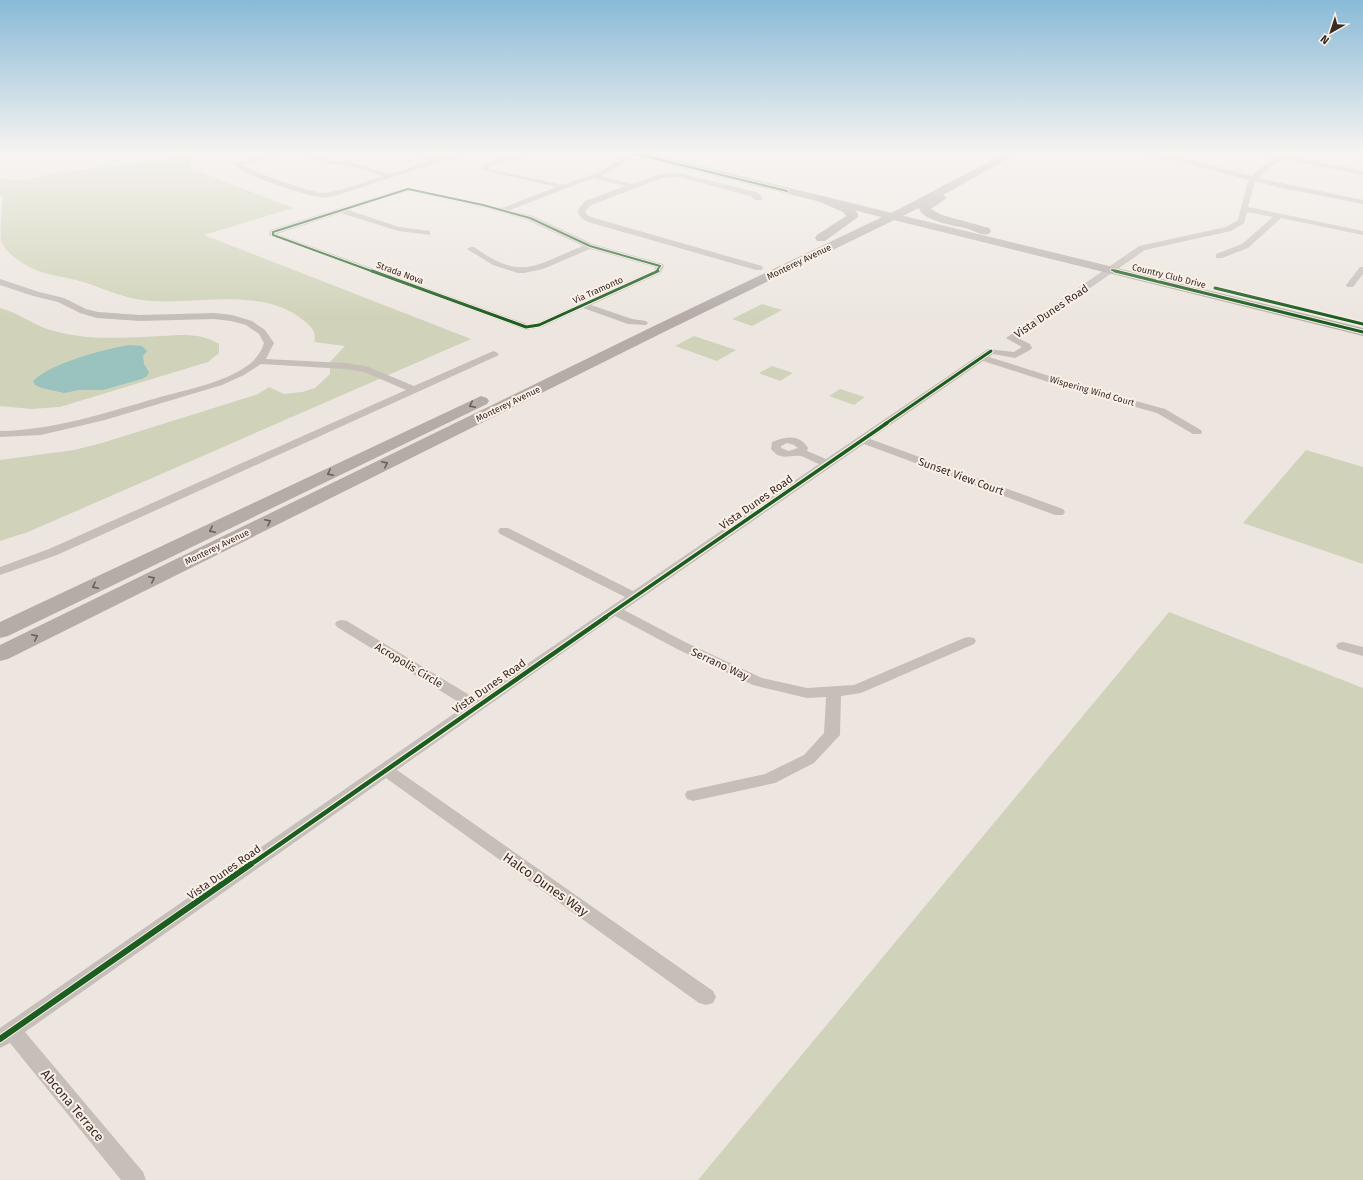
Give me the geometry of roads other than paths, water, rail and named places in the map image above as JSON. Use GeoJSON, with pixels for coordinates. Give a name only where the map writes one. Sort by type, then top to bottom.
{"type":"FeatureCollection","features":[{"type":"Feature","properties":{"kind":"main road"},"geometry":{"type":"LineString","coordinates":[[821,238],[852,217],[852,214],[847,209],[842,207]]}},
{"type":"Feature","properties":{"kind":"main road","name":"Country Club Drive"},"geometry":{"type":"LineString","coordinates":[[872,207],[984,231],[1115,267],[1363,324]]}},
{"type":"Feature","properties":{"kind":"main road","name":"Country Club Drive"},"geometry":{"type":"LineString","coordinates":[[878,207],[1363,332]]}},
{"type":"Feature","properties":{"kind":"main road","name":"Monterey Avenue"},"geometry":{"type":"LineString","coordinates":[[0,654],[602,358],[896,207]]}},
{"type":"Feature","properties":{"kind":"main road"},"geometry":{"type":"LineString","coordinates":[[925,207],[925,210],[933,216],[975,226],[984,231]]}},
{"type":"Feature","properties":{"kind":"main road","name":"Monterey Avenue"},"geometry":{"type":"LineString","coordinates":[[0,631],[821,238],[890,210]]}},
{"type":"Feature","properties":{"kind":"main road"},"geometry":{"type":"LineString","coordinates":[[602,358],[614,345],[643,331],[645,327],[643,323]]}},
{"type":"Feature","properties":{"kind":"street"},"geometry":{"type":"LineString","coordinates":[[340,210],[349,207]]}},
{"type":"Feature","properties":{"kind":"street"},"geometry":{"type":"LineString","coordinates":[[489,207],[530,218],[590,246]]}},
{"type":"Feature","properties":{"kind":"street"},"geometry":{"type":"LineString","coordinates":[[503,210],[511,207]]}},
{"type":"Feature","properties":{"kind":"street"},"geometry":{"type":"LineString","coordinates":[[584,207],[581,211],[584,216],[600,223],[759,268]]}},
{"type":"Feature","properties":{"kind":"street"},"geometry":{"type":"LineString","coordinates":[[1245,209],[1363,233]]}},
{"type":"Feature","properties":{"kind":"street","name":"Vista Dunes Road"},"geometry":{"type":"LineString","coordinates":[[6,1035],[476,706],[983,358],[991,351],[1015,355],[1023,352],[1027,346],[1011,338],[1132,254],[1142,248],[1228,229],[1241,221],[1245,209]]}},
{"type":"Feature","properties":{"kind":"street"},"geometry":{"type":"LineString","coordinates":[[340,210],[398,229],[427,233]]}},
{"type":"Feature","properties":{"kind":"street","name":"Strada Nova"},"geometry":{"type":"LineString","coordinates":[[340,210],[273,232],[273,235],[526,327]]}},
{"type":"Feature","properties":{"kind":"street"},"geometry":{"type":"LineString","coordinates":[[1219,256],[1245,246],[1279,216]]}},
{"type":"Feature","properties":{"kind":"street"},"geometry":{"type":"LineString","coordinates":[[471,248],[487,260],[522,271],[544,266],[590,246]]}},
{"type":"Feature","properties":{"kind":"street","name":"Via Tramonto"},"geometry":{"type":"LineString","coordinates":[[526,327],[539,325],[658,271],[660,266],[590,246]]}},
{"type":"Feature","properties":{"kind":"street"},"geometry":{"type":"LineString","coordinates":[[1350,285],[1363,269]]}},
{"type":"Feature","properties":{"kind":"street"},"geometry":{"type":"LineString","coordinates":[[0,282],[36,294],[61,300],[83,311],[97,315],[140,318],[214,316],[249,323],[262,332],[269,343],[266,353],[253,366],[230,378],[97,418],[51,430],[0,434]]}},
{"type":"Feature","properties":{"kind":"street","name":"Via Tramonto"},"geometry":{"type":"LineString","coordinates":[[587,303],[614,313],[631,322],[643,323]]}},
{"type":"Feature","properties":{"kind":"street"},"geometry":{"type":"LineString","coordinates":[[0,570],[53,552],[494,354]]}},
{"type":"Feature","properties":{"kind":"street","name":"Wispering Wind Court"},"geometry":{"type":"LineString","coordinates":[[983,358],[1074,387],[1161,411],[1197,432]]}},
{"type":"Feature","properties":{"kind":"street"},"geometry":{"type":"LineString","coordinates":[[258,361],[345,366],[366,369],[415,390]]}},
{"type":"Feature","properties":{"kind":"street","name":"Sunset View Court"},"geometry":{"type":"LineString","coordinates":[[863,440],[1059,512]]}},
{"type":"Feature","properties":{"kind":"street"},"geometry":{"type":"LineString","coordinates":[[800,452],[828,464]]}},
{"type":"Feature","properties":{"kind":"street"},"geometry":{"type":"LineString","coordinates":[[504,531],[634,597]]}},
{"type":"Feature","properties":{"kind":"street","name":"Serrano Way"},"geometry":{"type":"LineString","coordinates":[[615,611],[682,646],[758,682],[807,692],[856,690],[969,641]]}},
{"type":"Feature","properties":{"kind":"street","name":"Acropolis Circle"},"geometry":{"type":"LineString","coordinates":[[342,624],[476,706]]}},
{"type":"Feature","properties":{"kind":"street"},"geometry":{"type":"LineString","coordinates":[[1343,646],[1363,652]]}},
{"type":"Feature","properties":{"kind":"street"},"geometry":{"type":"LineString","coordinates":[[693,795],[769,779],[809,759],[832,735],[834,691]]}},
{"type":"Feature","properties":{"kind":"street","name":"Halco Dunes Way"},"geometry":{"type":"LineString","coordinates":[[386,770],[706,997]]}},
{"type":"Feature","properties":{"kind":"street","name":"Abcona Terrace"},"geometry":{"type":"LineString","coordinates":[[6,1035],[135,1180]]}},
{"type":"Feature","properties":{"kind":"water"},"geometry":{"type":"Polygon","coordinates":[[[130,345],[142,346],[147,351],[143,356],[144,364],[149,372],[147,376],[142,379],[103,390],[79,390],[64,393],[42,388],[35,385],[33,381],[41,374],[52,368],[78,358],[93,353],[130,345]]]}}]}
